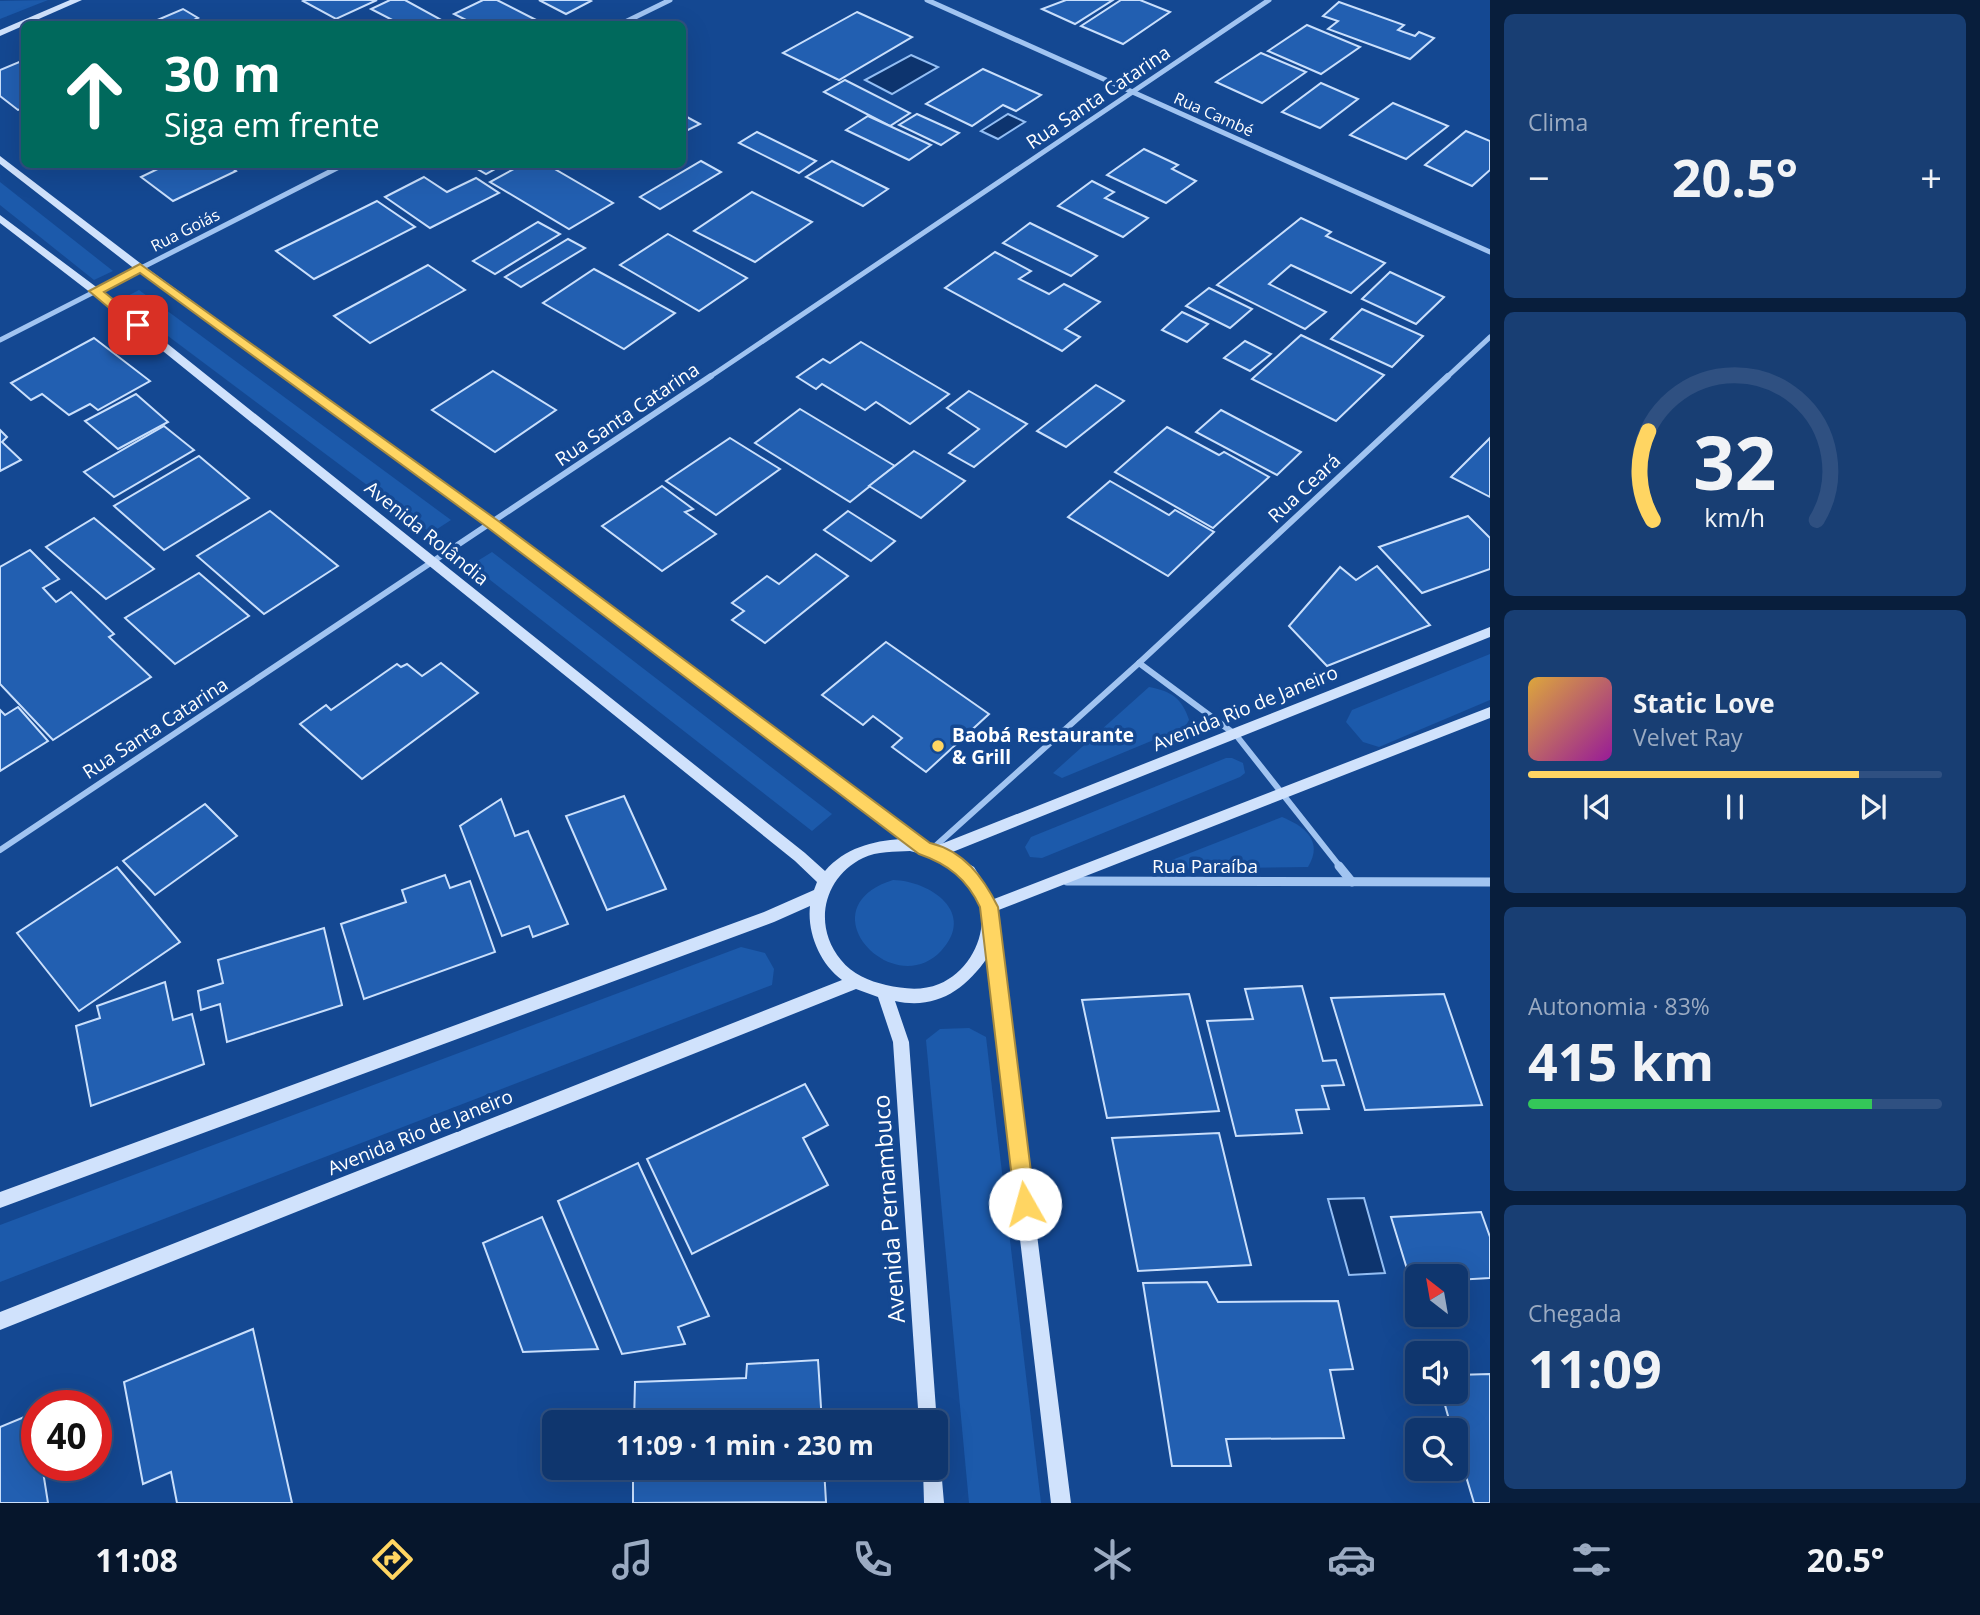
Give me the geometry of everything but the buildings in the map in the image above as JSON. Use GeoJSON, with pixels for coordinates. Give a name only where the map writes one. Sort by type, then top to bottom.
{"type":"FeatureCollection","features":[{"type":"Feature","properties":{"kind":"street"},"geometry":{"type":"LineString","coordinates":[[28,21],[78,0]]}},
{"type":"Feature","properties":{"kind":"street"},"geometry":{"type":"LineString","coordinates":[[627,21],[670,0]]}},
{"type":"Feature","properties":{"kind":"street","name":"Rua Cambé"},"geometry":{"type":"LineString","coordinates":[[927,0],[1490,252]]}},
{"type":"Feature","properties":{"kind":"street","name":"Rua Santa Catarina"},"geometry":{"type":"LineString","coordinates":[[0,850],[492,524],[1269,0]]}},
{"type":"Feature","properties":{"kind":"street"},"geometry":{"type":"LineString","coordinates":[[0,33],[21,24]]}},
{"type":"Feature","properties":{"kind":"street"},"geometry":{"type":"LineString","coordinates":[[0,159],[140,268],[492,524],[931,850],[960,866],[978,884],[989,907],[1061,1503]]}},
{"type":"Feature","properties":{"kind":"street","name":"Rua Goiás"},"geometry":{"type":"LineString","coordinates":[[0,340],[337,168]]}},
{"type":"Feature","properties":{"kind":"street","name":"Avenida Rolândia"},"geometry":{"type":"LineString","coordinates":[[0,218],[95,291],[790,848],[823,889]]}},
{"type":"Feature","properties":{"kind":"street","name":"Rua Ceará"},"geometry":{"type":"LineString","coordinates":[[931,850],[1139,663],[1490,337]]}},
{"type":"Feature","properties":{"kind":"street","name":"Avenida Rio de Janeiro"},"geometry":{"type":"LineString","coordinates":[[931,850],[1236,734],[1490,632]]}},
{"type":"Feature","properties":{"kind":"street"},"geometry":{"type":"LineString","coordinates":[[1139,663],[1236,734],[1352,882]]}},
{"type":"Feature","properties":{"kind":"street"},"geometry":{"type":"LineString","coordinates":[[989,907],[1490,712]]}},
{"type":"Feature","properties":{"kind":"street"},"geometry":{"type":"LineString","coordinates":[[0,1200],[769,917],[823,889],[856,854],[882,846],[910,845],[931,850]]}},
{"type":"Feature","properties":{"kind":"street","name":"Rua Paraíba"},"geometry":{"type":"LineString","coordinates":[[1058,881],[1490,882]]}},
{"type":"Feature","properties":{"kind":"street"},"geometry":{"type":"LineString","coordinates":[[823,889],[815,915],[820,941],[834,964],[856,982],[885,994],[915,996],[944,990],[968,976],[983,956],[992,932]]}},
{"type":"Feature","properties":{"kind":"street","name":"Avenida Rio de Janeiro"},"geometry":{"type":"LineString","coordinates":[[0,1321],[856,982]]}},
{"type":"Feature","properties":{"kind":"street","name":"Avenida Pernambuco"},"geometry":{"type":"LineString","coordinates":[[885,994],[901,1042],[927,1410]]}},
{"type":"Feature","properties":{"kind":"street"},"geometry":{"type":"LineString","coordinates":[[933,1480],[934,1503]]}},
{"type":"Feature","properties":{"kind":"shaded area"},"geometry":{"type":"Polygon","coordinates":[[[48,0],[0,19],[0,1],[48,0]]]}},
{"type":"Feature","properties":{"kind":"shaded area"},"geometry":{"type":"Polygon","coordinates":[[[911,55],[938,67],[892,94],[865,80],[911,55]]]}},
{"type":"Feature","properties":{"kind":"shaded area"},"geometry":{"type":"Polygon","coordinates":[[[1008,114],[1025,122],[998,139],[981,131],[1008,114]]]}},
{"type":"Feature","properties":{"kind":"shaded area"},"geometry":{"type":"Polygon","coordinates":[[[0,182],[113,271],[94,280],[0,205],[0,182]]]}},
{"type":"Feature","properties":{"kind":"shaded area"},"geometry":{"type":"Polygon","coordinates":[[[139,290],[451,520],[431,533],[120,300],[139,290]]]}},
{"type":"Feature","properties":{"kind":"shaded area"},"geometry":{"type":"Polygon","coordinates":[[[492,552],[832,814],[812,831],[471,565],[492,552]]]}},
{"type":"Feature","properties":{"kind":"shaded area"},"geometry":{"type":"Polygon","coordinates":[[[1490,654],[1490,700],[1379,747],[1363,742],[1346,722],[1352,710],[1490,654]]]}},
{"type":"Feature","properties":{"kind":"shaded area"},"geometry":{"type":"Polygon","coordinates":[[[1149,687],[1169,693],[1179,701],[1189,720],[1185,727],[1062,778],[1053,773],[1149,687]]]}},
{"type":"Feature","properties":{"kind":"shaded area"},"geometry":{"type":"Polygon","coordinates":[[[1226,758],[1243,763],[1245,773],[1042,858],[1030,857],[1025,847],[1031,837],[1226,758]]]}},
{"type":"Feature","properties":{"kind":"shaded area"},"geometry":{"type":"Polygon","coordinates":[[[1282,817],[1298,825],[1313,842],[1314,849],[1308,867],[1149,869],[1282,817]]]}},
{"type":"Feature","properties":{"kind":"shaded area"},"geometry":{"type":"Polygon","coordinates":[[[893,880],[922,886],[945,902],[952,912],[954,924],[951,937],[941,951],[922,964],[901,965],[881,958],[866,945],[856,928],[856,910],[868,893],[893,880]]]}},
{"type":"Feature","properties":{"kind":"shaded area"},"geometry":{"type":"Polygon","coordinates":[[[741,947],[765,953],[774,969],[772,985],[0,1282],[0,1225],[741,947]]]}},
{"type":"Feature","properties":{"kind":"shaded area"},"geometry":{"type":"Polygon","coordinates":[[[969,1028],[986,1037],[1041,1503],[969,1503],[926,1040],[940,1029],[969,1028]]]}},
{"type":"Feature","properties":{"kind":"shaded area"},"geometry":{"type":"Polygon","coordinates":[[[1364,1198],[1385,1273],[1349,1275],[1328,1199],[1364,1198]]]}},
{"type":"Feature","properties":{"kind":"place","name":"Baobá Restaurante & Grill"},"geometry":{"type":"Point","coordinates":[938,746]}},
{"type":"Feature","properties":{"kind":"route"},"geometry":{"type":"LineString","coordinates":[[138,325],[95,291],[140,268],[492,524],[925,849],[936,852],[960,866],[978,884],[989,907],[1025,1204]]}}]}
